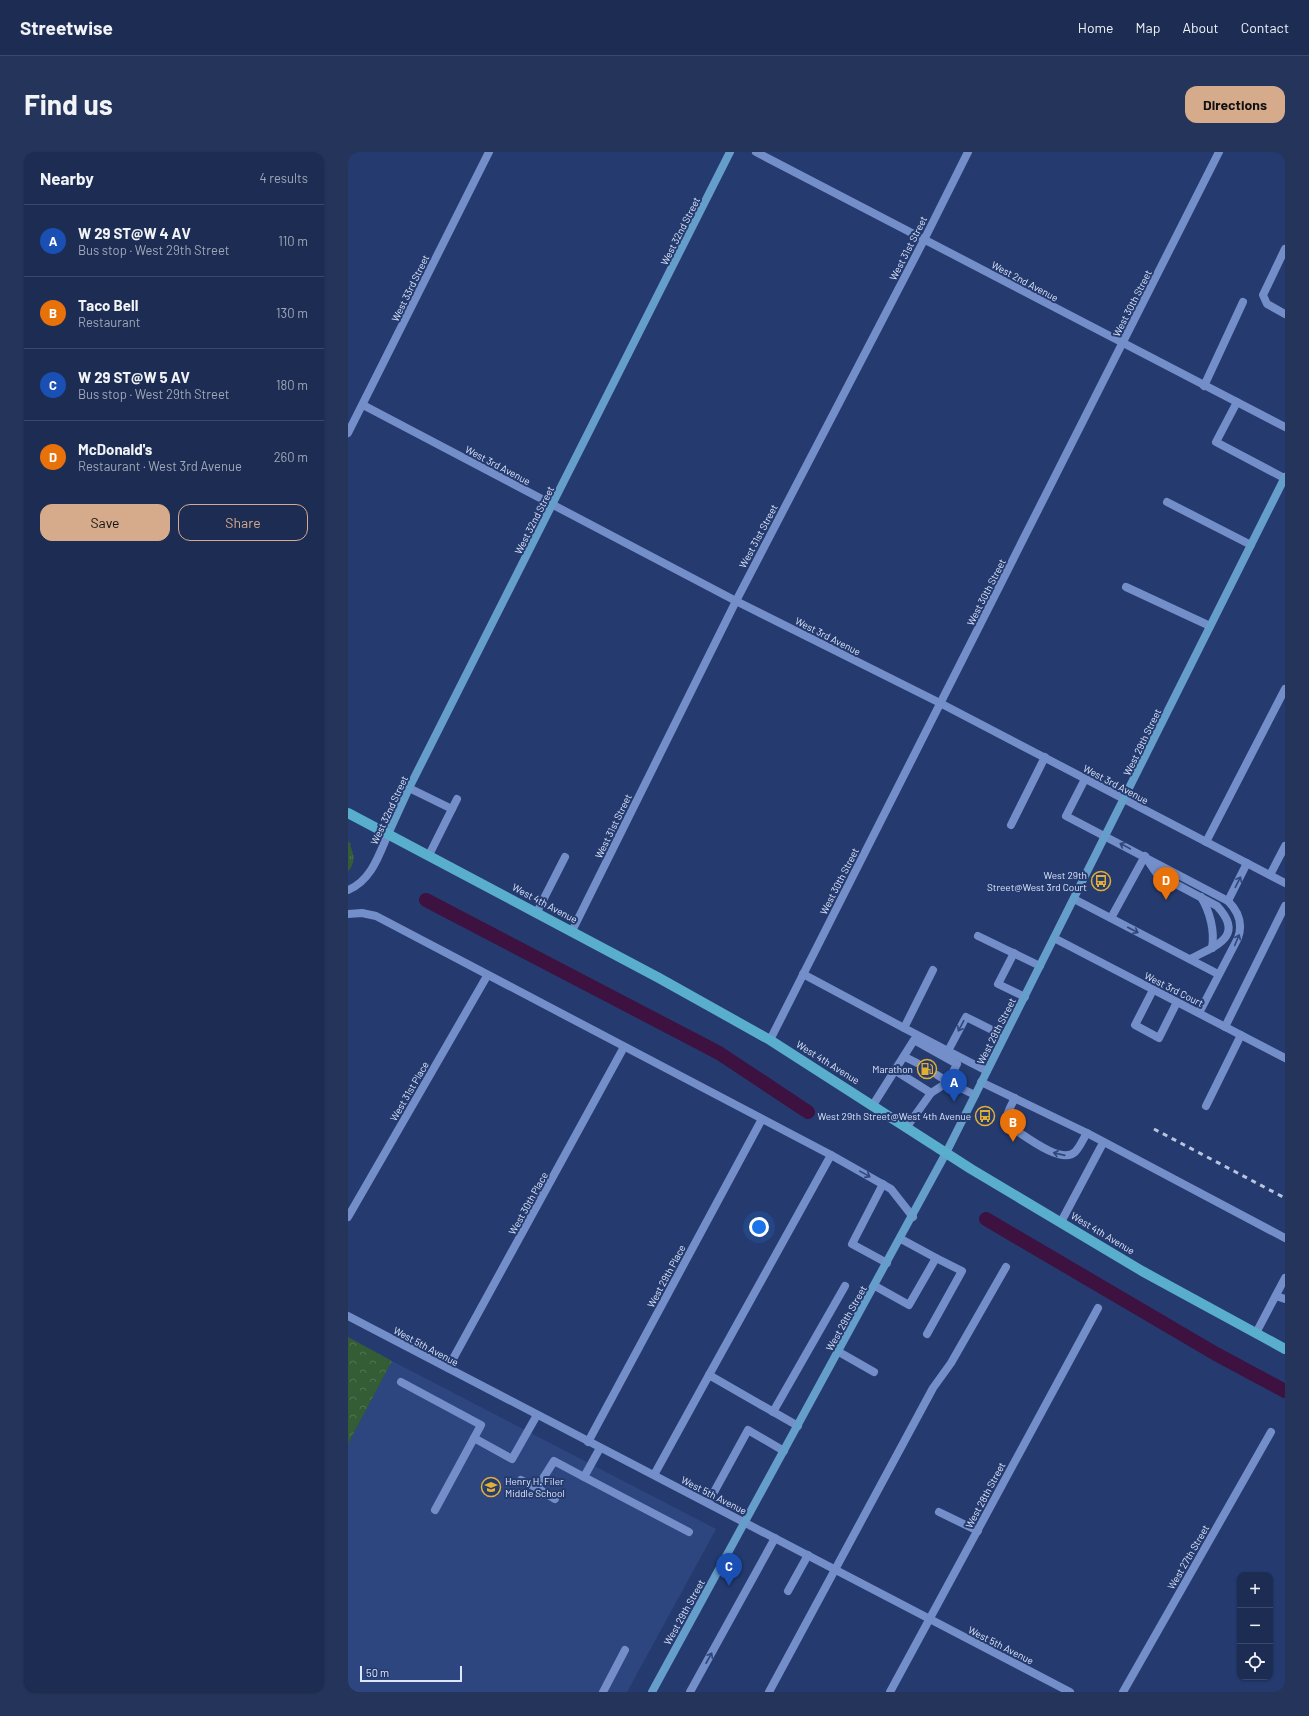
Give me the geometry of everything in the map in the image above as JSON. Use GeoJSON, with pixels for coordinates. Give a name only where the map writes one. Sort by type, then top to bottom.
{"type":"FeatureCollection","features":[{"type":"Feature","properties":{"kind":"main road","name":"West 4th Avenue"},"geometry":{"type":"LineString","coordinates":[[348,813],[537,912],[770,1040],[946,1153],[1142,1271],[1285,1349]]}},
{"type":"Feature","properties":{"kind":"street","name":"West 33rd Street"},"geometry":{"type":"LineString","coordinates":[[348,433],[489,152]]}},
{"type":"Feature","properties":{"kind":"street","name":"West 32nd Street"},"geometry":{"type":"LineString","coordinates":[[348,890],[362,882],[369,873],[409,788],[553,506],[730,152]]}},
{"type":"Feature","properties":{"kind":"street","name":"West 2nd Avenue"},"geometry":{"type":"LineString","coordinates":[[756,152],[925,238],[1123,344],[1285,427]]}},
{"type":"Feature","properties":{"kind":"street","name":"West 31st Street"},"geometry":{"type":"LineString","coordinates":[[572,931],[736,601],[925,238],[968,152]]}},
{"type":"Feature","properties":{"kind":"street","name":"West 30th Street"},"geometry":{"type":"LineString","coordinates":[[770,1040],[1219,152]]}},
{"type":"Feature","properties":{"kind":"street"},"geometry":{"type":"LineString","coordinates":[[1285,249],[1263,295],[1267,304],[1285,314]]}},
{"type":"Feature","properties":{"kind":"street"},"geometry":{"type":"LineString","coordinates":[[1204,386],[1243,302]]}},
{"type":"Feature","properties":{"kind":"street"},"geometry":{"type":"LineString","coordinates":[[1237,402],[1216,442],[1285,477]]}},
{"type":"Feature","properties":{"kind":"street","name":"West 3rd Avenue"},"geometry":{"type":"LineString","coordinates":[[363,405],[736,601],[940,703],[1285,883]]}},
{"type":"Feature","properties":{"kind":"street","name":"West 29th Street"},"geometry":{"type":"LineString","coordinates":[[652,1692],[913,1217],[1285,477]]}},
{"type":"Feature","properties":{"kind":"street"},"geometry":{"type":"LineString","coordinates":[[1167,502],[1251,545]]}},
{"type":"Feature","properties":{"kind":"street"},"geometry":{"type":"LineString","coordinates":[[1126,587],[1210,626]]}},
{"type":"Feature","properties":{"kind":"street"},"geometry":{"type":"LineString","coordinates":[[1206,842],[1285,689]]}},
{"type":"Feature","properties":{"kind":"street"},"geometry":{"type":"LineString","coordinates":[[1011,825],[1045,757]]}},
{"type":"Feature","properties":{"kind":"street"},"geometry":{"type":"LineString","coordinates":[[1085,779],[1066,816],[1106,835],[1228,901],[1234,907],[1239,916],[1241,929],[1236,942],[1199,1013]]}},
{"type":"Feature","properties":{"kind":"street"},"geometry":{"type":"LineString","coordinates":[[409,788],[452,810]]}},
{"type":"Feature","properties":{"kind":"street"},"geometry":{"type":"LineString","coordinates":[[429,855],[456,799]]}},
{"type":"Feature","properties":{"kind":"street"},"geometry":{"type":"LineString","coordinates":[[1270,875],[1285,846]]}},
{"type":"Feature","properties":{"kind":"street"},"geometry":{"type":"LineString","coordinates":[[1145,856],[1157,874],[1217,906],[1229,923],[1229,934],[1224,940],[1190,959]]}},
{"type":"Feature","properties":{"kind":"street"},"geometry":{"type":"LineString","coordinates":[[1111,918],[1145,856]]}},
{"type":"Feature","properties":{"kind":"street"},"geometry":{"type":"LineString","coordinates":[[537,912],[564,857]]}},
{"type":"Feature","properties":{"kind":"street"},"geometry":{"type":"LineString","coordinates":[[1228,901],[1247,863]]}},
{"type":"Feature","properties":{"kind":"street"},"geometry":{"type":"LineString","coordinates":[[1200,896],[1207,907],[1214,938],[1212,948]]}},
{"type":"Feature","properties":{"kind":"street"},"geometry":{"type":"LineString","coordinates":[[1074,899],[1218,974]]}},
{"type":"Feature","properties":{"kind":"street"},"geometry":{"type":"LineString","coordinates":[[1225,1027],[1285,906]]}},
{"type":"Feature","properties":{"kind":"street"},"geometry":{"type":"LineString","coordinates":[[350,913],[362,913],[376,916],[487,976],[831,1155],[883,1184],[895,1193],[913,1217]]}},
{"type":"Feature","properties":{"kind":"street"},"geometry":{"type":"LineString","coordinates":[[978,936],[1040,966]]}},
{"type":"Feature","properties":{"kind":"street","name":"West 3rd Court"},"geometry":{"type":"LineString","coordinates":[[1054,938],[1285,1058]]}},
{"type":"Feature","properties":{"kind":"street"},"geometry":{"type":"LineString","coordinates":[[1014,953],[998,984],[1025,996]]}},
{"type":"Feature","properties":{"kind":"street"},"geometry":{"type":"LineString","coordinates":[[904,1028],[933,970]]}},
{"type":"Feature","properties":{"kind":"street"},"geometry":{"type":"LineString","coordinates":[[803,974],[987,1071]]}},
{"type":"Feature","properties":{"kind":"street","name":"West 31st Place"},"geometry":{"type":"LineString","coordinates":[[348,1217],[487,976]]}},
{"type":"Feature","properties":{"kind":"street"},"geometry":{"type":"LineString","coordinates":[[1153,990],[1135,1025],[1159,1038],[1177,1002]]}},
{"type":"Feature","properties":{"kind":"street"},"geometry":{"type":"LineString","coordinates":[[948,1051],[966,1017],[1004,1036]]}},
{"type":"Feature","properties":{"kind":"street"},"geometry":{"type":"LineString","coordinates":[[1206,1106],[1241,1035]]}},
{"type":"Feature","properties":{"kind":"street"},"geometry":{"type":"LineString","coordinates":[[873,1105],[905,1057],[914,1040],[957,1064],[948,1082],[931,1093],[906,1128]]}},
{"type":"Feature","properties":{"kind":"street","name":"West 30th Place"},"geometry":{"type":"LineString","coordinates":[[448,1368],[624,1047]]}},
{"type":"Feature","properties":{"kind":"street"},"geometry":{"type":"LineString","coordinates":[[905,1057],[917,1063]]}},
{"type":"Feature","properties":{"kind":"street"},"geometry":{"type":"LineString","coordinates":[[896,1071],[931,1093]]}},
{"type":"Feature","properties":{"kind":"street"},"geometry":{"type":"LineString","coordinates":[[937,1075],[975,1095]]}},
{"type":"Feature","properties":{"kind":"street"},"geometry":{"type":"LineString","coordinates":[[981,1082],[1086,1133],[1285,1238]]}},
{"type":"Feature","properties":{"kind":"street"},"geometry":{"type":"LineString","coordinates":[[1015,1098],[1007,1115],[1008,1124],[1055,1154],[1068,1156],[1074,1152],[1086,1133]]}},
{"type":"Feature","properties":{"kind":"street","name":"West 29th Place"},"geometry":{"type":"LineString","coordinates":[[588,1442],[762,1119]]}},
{"type":"Feature","properties":{"kind":"street"},"geometry":{"type":"LineString","coordinates":[[1061,1222],[1103,1143]]}},
{"type":"Feature","properties":{"kind":"street"},"geometry":{"type":"LineString","coordinates":[[654,1475],[831,1155]]}},
{"type":"Feature","properties":{"kind":"street"},"geometry":{"type":"LineString","coordinates":[[883,1184],[852,1244],[887,1263]]}},
{"type":"Feature","properties":{"kind":"street"},"geometry":{"type":"LineString","coordinates":[[901,1239],[962,1271],[927,1334]]}},
{"type":"Feature","properties":{"kind":"street"},"geometry":{"type":"LineString","coordinates":[[875,1286],[909,1305],[936,1258]]}},
{"type":"Feature","properties":{"kind":"street"},"geometry":{"type":"LineString","coordinates":[[770,1692],[933,1388],[951,1363],[1006,1267]]}},
{"type":"Feature","properties":{"kind":"street"},"geometry":{"type":"LineString","coordinates":[[1256,1333],[1285,1278]]}},
{"type":"Feature","properties":{"kind":"street"},"geometry":{"type":"LineString","coordinates":[[774,1412],[845,1286]]}},
{"type":"Feature","properties":{"kind":"street"},"geometry":{"type":"LineString","coordinates":[[1276,1296],[1285,1299]]}},
{"type":"Feature","properties":{"kind":"street","name":"West 28th Street"},"geometry":{"type":"LineString","coordinates":[[890,1692],[1098,1308]]}},
{"type":"Feature","properties":{"kind":"street","name":"West 5th Avenue"},"geometry":{"type":"LineString","coordinates":[[348,1316],[1070,1692]]}},
{"type":"Feature","properties":{"kind":"street"},"geometry":{"type":"LineString","coordinates":[[839,1352],[874,1372]]}},
{"type":"Feature","properties":{"kind":"street"},"geometry":{"type":"LineString","coordinates":[[709,1375],[798,1426]]}},
{"type":"Feature","properties":{"kind":"street"},"geometry":{"type":"LineString","coordinates":[[401,1382],[481,1425],[435,1510]]}},
{"type":"Feature","properties":{"kind":"street"},"geometry":{"type":"LineString","coordinates":[[474,1438],[512,1459],[537,1415]]}},
{"type":"Feature","properties":{"kind":"street"},"geometry":{"type":"LineString","coordinates":[[708,1503],[748,1430],[784,1451]]}},
{"type":"Feature","properties":{"kind":"street","name":"West 27th Street"},"geometry":{"type":"LineString","coordinates":[[1123,1692],[1271,1432]]}},
{"type":"Feature","properties":{"kind":"street"},"geometry":{"type":"LineString","coordinates":[[584,1477],[600,1448]]}},
{"type":"Feature","properties":{"kind":"street"},"geometry":{"type":"LineString","coordinates":[[537,1488],[554,1461],[689,1532]]}},
{"type":"Feature","properties":{"kind":"street"},"geometry":{"type":"LineString","coordinates":[[521,1480],[554,1499]]}},
{"type":"Feature","properties":{"kind":"street"},"geometry":{"type":"LineString","coordinates":[[939,1512],[978,1531]]}},
{"type":"Feature","properties":{"kind":"street"},"geometry":{"type":"LineString","coordinates":[[690,1692],[775,1538]]}},
{"type":"Feature","properties":{"kind":"street"},"geometry":{"type":"LineString","coordinates":[[788,1591],[808,1555]]}},
{"type":"Feature","properties":{"kind":"street"},"geometry":{"type":"LineString","coordinates":[[603,1692],[625,1650]]}},
{"type":"Feature","properties":{"kind":"shaded area","name":"Henry H. Filer Middle School"},"geometry":{"type":"Polygon","coordinates":[[[392,1361],[716,1529],[627,1692],[348,1692],[348,1444],[392,1361]]]}},
{"type":"Feature","properties":{"kind":"green space"},"geometry":{"type":"Polygon","coordinates":[[[348,841],[351,844],[354,859],[351,868],[348,871],[348,841]]]}},
{"type":"Feature","properties":{"kind":"green space"},"geometry":{"type":"Polygon","coordinates":[[[348,1337],[392,1361],[348,1444],[348,1337]]]}},
{"type":"Feature","properties":{"kind":"waterway"},"geometry":{"type":"LineString","coordinates":[[426,900],[719,1053],[808,1112]]}},
{"type":"Feature","properties":{"kind":"waterway"},"geometry":{"type":"LineString","coordinates":[[986,1219],[1216,1354],[1285,1391]]}},
{"type":"Feature","properties":{"kind":"railway"},"geometry":{"type":"LineString","coordinates":[[1154,1129],[1285,1198]]}},
{"type":"Feature","properties":{"kind":"place","name":"West 29th Street@West 3rd Court"},"geometry":{"type":"Point","coordinates":[1101,881]}},
{"type":"Feature","properties":{"kind":"place","name":"McDonald's"},"geometry":{"type":"Point","coordinates":[1166,900]}},
{"type":"Feature","properties":{"kind":"place","name":"Marathon"},"geometry":{"type":"Point","coordinates":[927,1069]}},
{"type":"Feature","properties":{"kind":"place","name":"W 29 ST@W 4 AV"},"geometry":{"type":"Point","coordinates":[954,1102]}},
{"type":"Feature","properties":{"kind":"place","name":"West 29th Street@West 4th Avenue"},"geometry":{"type":"Point","coordinates":[985,1116]}},
{"type":"Feature","properties":{"kind":"place","name":"Taco Bell"},"geometry":{"type":"Point","coordinates":[1013,1142]}},
{"type":"Feature","properties":{"kind":"place","name":"Henry H. Filer Middle School"},"geometry":{"type":"Point","coordinates":[491,1487]}},
{"type":"Feature","properties":{"kind":"place","name":"W 29 ST@W 5 AV"},"geometry":{"type":"Point","coordinates":[729,1586]}}]}
